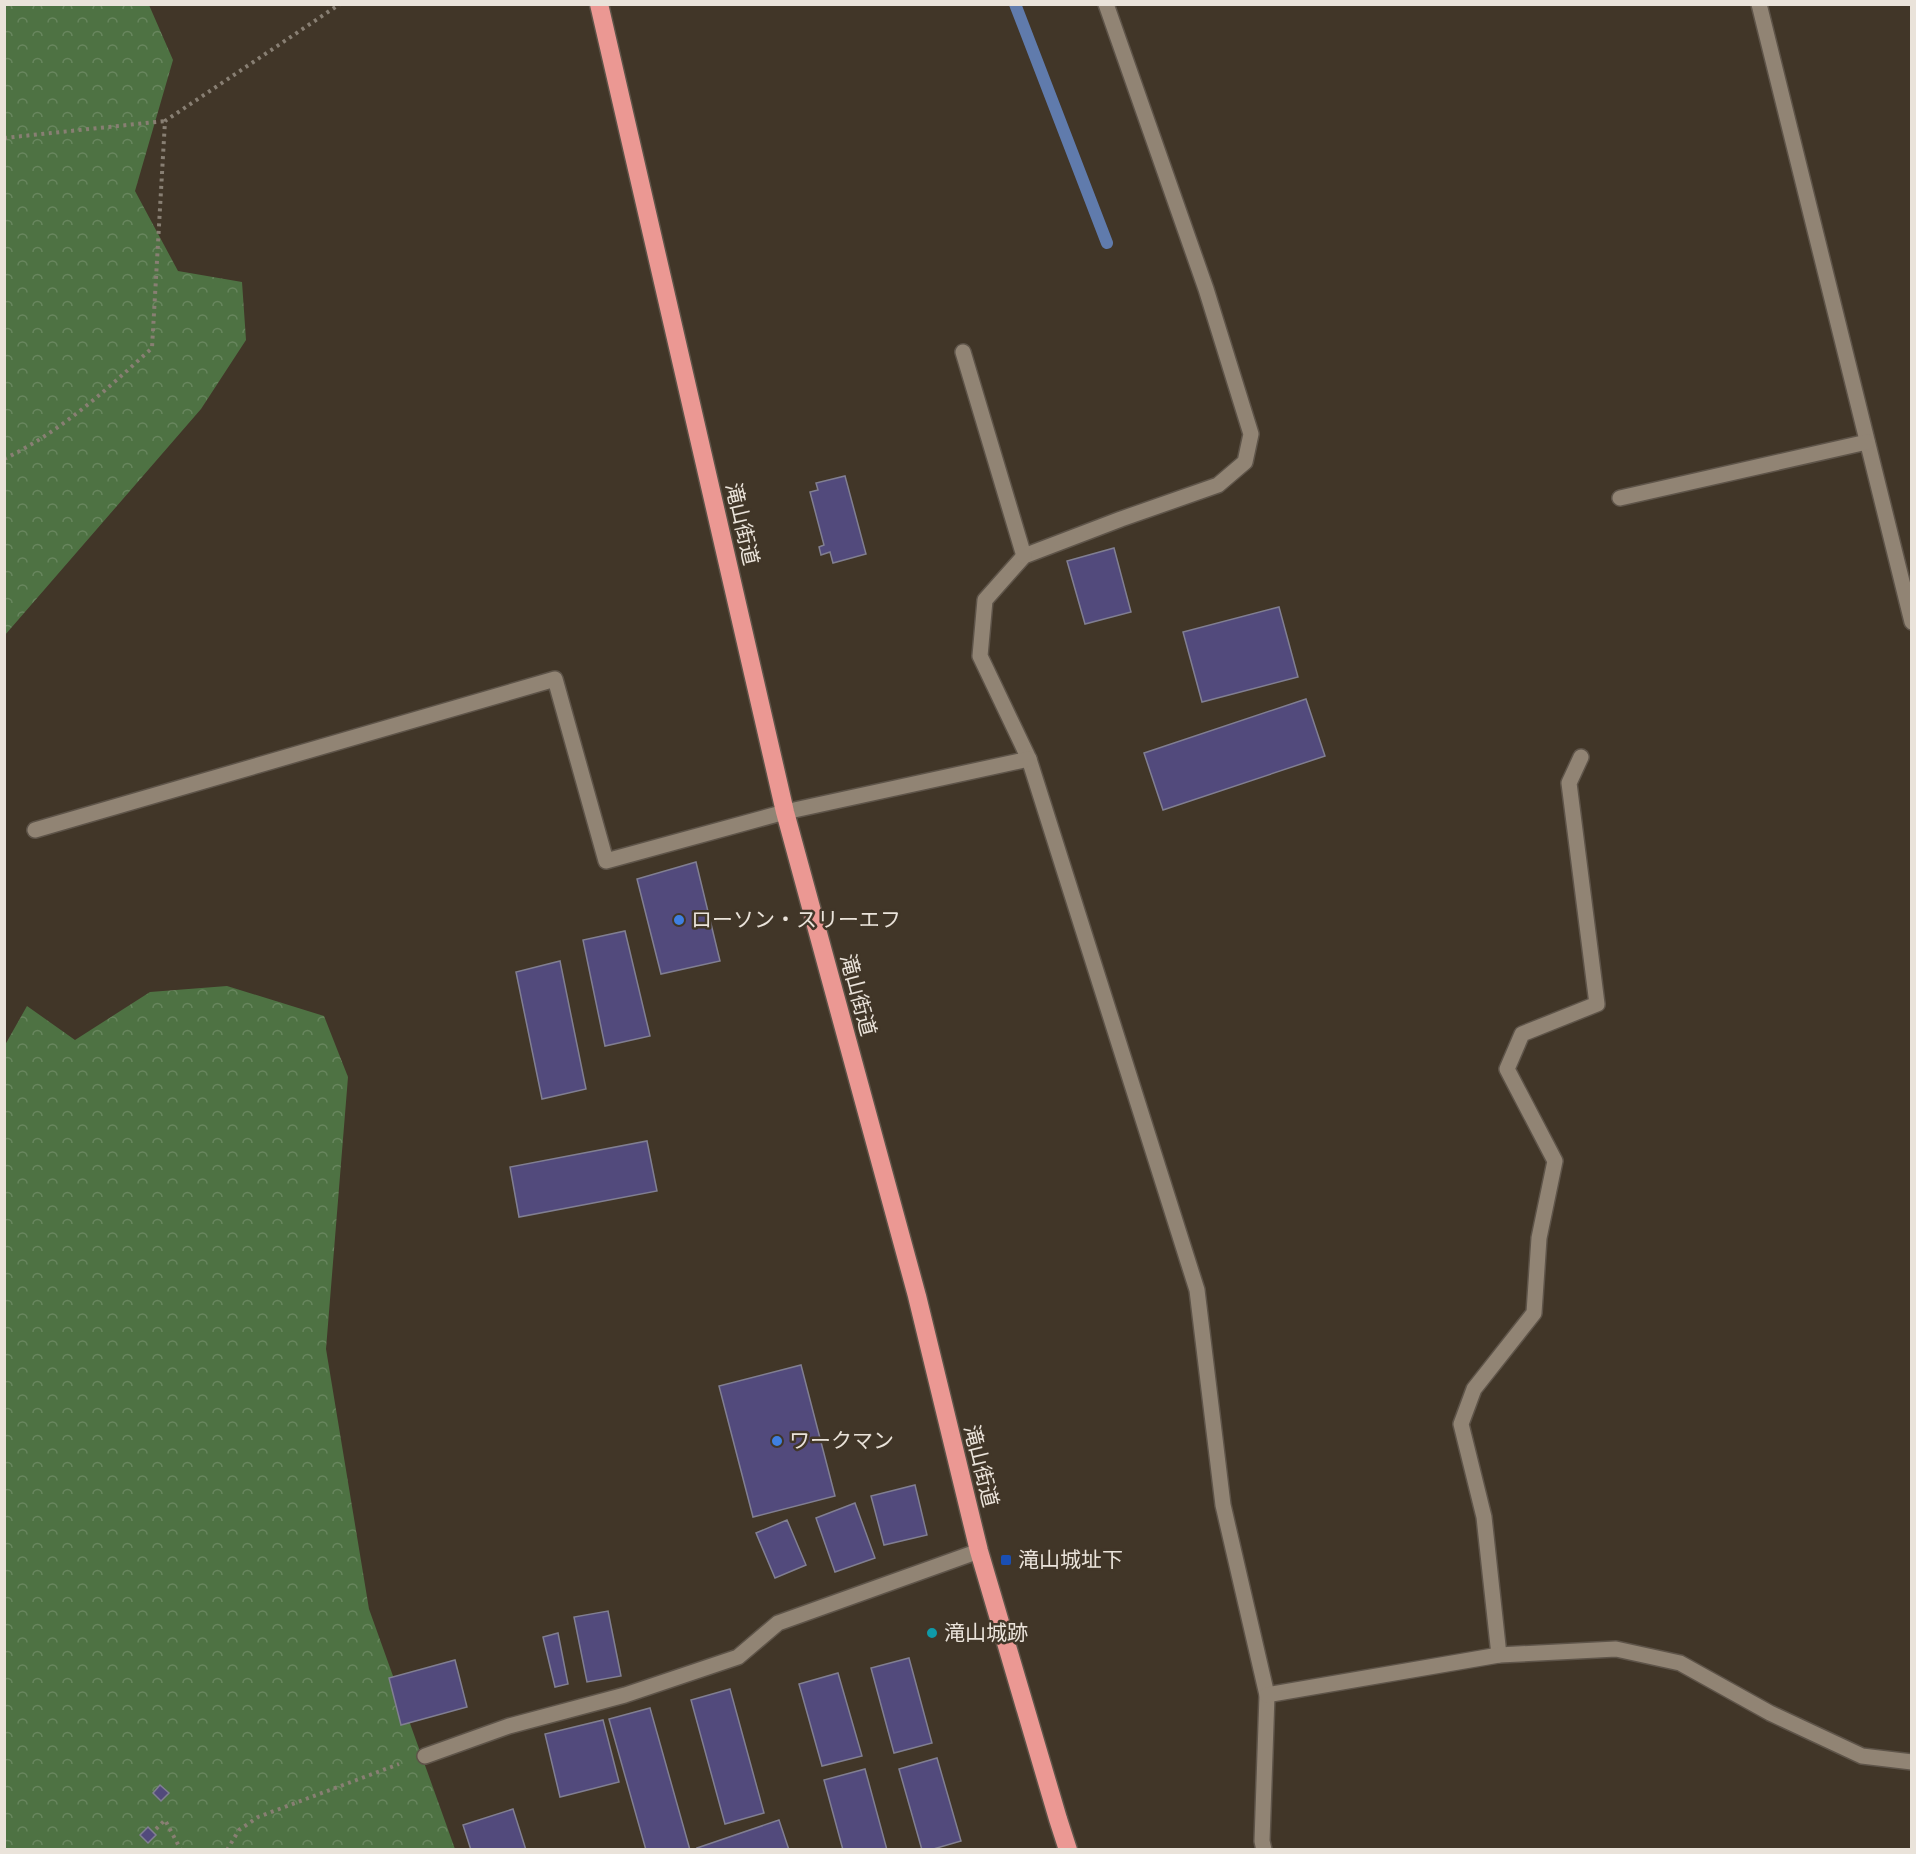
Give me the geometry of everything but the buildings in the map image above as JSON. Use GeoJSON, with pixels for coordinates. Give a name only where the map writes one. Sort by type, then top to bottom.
{"type":"FeatureCollection","features":[{"type":"Feature","properties":{"kind":"highway","name":"滝山街道"},"geometry":{"type":"LineString","coordinates":[[599,4],[785,812],[917,1296],[979,1551],[1068,1850]]}},
{"type":"Feature","properties":{"kind":"street"},"geometry":{"type":"LineString","coordinates":[[1106,4],[1206,289],[1251,434],[1245,462],[1218,485],[1024,556],[985,600],[980,656],[1029,759],[1197,1290],[1222,1505],[1268,1695],[1262,1841],[1264,1850]]}},
{"type":"Feature","properties":{"kind":"street"},"geometry":{"type":"LineString","coordinates":[[1759,4],[1911,622]]}},
{"type":"Feature","properties":{"kind":"street"},"geometry":{"type":"LineString","coordinates":[[963,352],[1024,556]]}},
{"type":"Feature","properties":{"kind":"street"},"geometry":{"type":"LineString","coordinates":[[1620,498],[1867,442]]}},
{"type":"Feature","properties":{"kind":"street"},"geometry":{"type":"LineString","coordinates":[[34,830],[555,679],[606,861],[785,812],[1029,759]]}},
{"type":"Feature","properties":{"kind":"street"},"geometry":{"type":"LineString","coordinates":[[1499,1655],[1484,1517],[1461,1424],[1474,1389],[1534,1313],[1539,1238],[1555,1161],[1508,1069],[1522,1034],[1597,1004],[1569,783],[1581,757]]}},
{"type":"Feature","properties":{"kind":"street"},"geometry":{"type":"LineString","coordinates":[[425,1756],[509,1726],[625,1695],[738,1657],[778,1623],[979,1551]]}},
{"type":"Feature","properties":{"kind":"street"},"geometry":{"type":"LineString","coordinates":[[1268,1695],[1499,1655],[1616,1649],[1680,1663],[1770,1713],[1862,1756],[1911,1762]]}},
{"type":"Feature","properties":{"kind":"path"},"geometry":{"type":"LineString","coordinates":[[4,138],[165,121],[340,4]]}},
{"type":"Feature","properties":{"kind":"path"},"geometry":{"type":"LineString","coordinates":[[4,459],[31,446],[94,401],[152,348],[165,121]]}},
{"type":"Feature","properties":{"kind":"path"},"geometry":{"type":"LineString","coordinates":[[227,1850],[238,1830],[258,1817],[425,1756]]}},
{"type":"Feature","properties":{"kind":"path"},"geometry":{"type":"LineString","coordinates":[[156,1829],[165,1820],[181,1850]]}},
{"type":"Feature","properties":{"kind":"green space"},"geometry":{"type":"Polygon","coordinates":[[[5,4],[149,5],[173,60],[135,191],[178,271],[242,282],[246,340],[201,409],[5,635],[5,4]]]}},
{"type":"Feature","properties":{"kind":"green space"},"geometry":{"type":"Polygon","coordinates":[[[227,986],[324,1016],[348,1077],[326,1349],[369,1609],[455,1849],[5,1850],[5,1045],[27,1006],[75,1040],[150,992],[227,986]]]}},
{"type":"Feature","properties":{"kind":"waterway"},"geometry":{"type":"LineString","coordinates":[[1015,4],[1107,243]]}},
{"type":"Feature","properties":{"kind":"place","name":"ローソン・スリーエフ"},"geometry":{"type":"Point","coordinates":[679,920]}},
{"type":"Feature","properties":{"kind":"place","name":"ワークマン"},"geometry":{"type":"Point","coordinates":[777,1441]}},
{"type":"Feature","properties":{"kind":"place","name":"滝山城址下"},"geometry":{"type":"Point","coordinates":[1006,1560]}},
{"type":"Feature","properties":{"kind":"place","name":"滝山城跡"},"geometry":{"type":"Point","coordinates":[932,1633]}}]}
